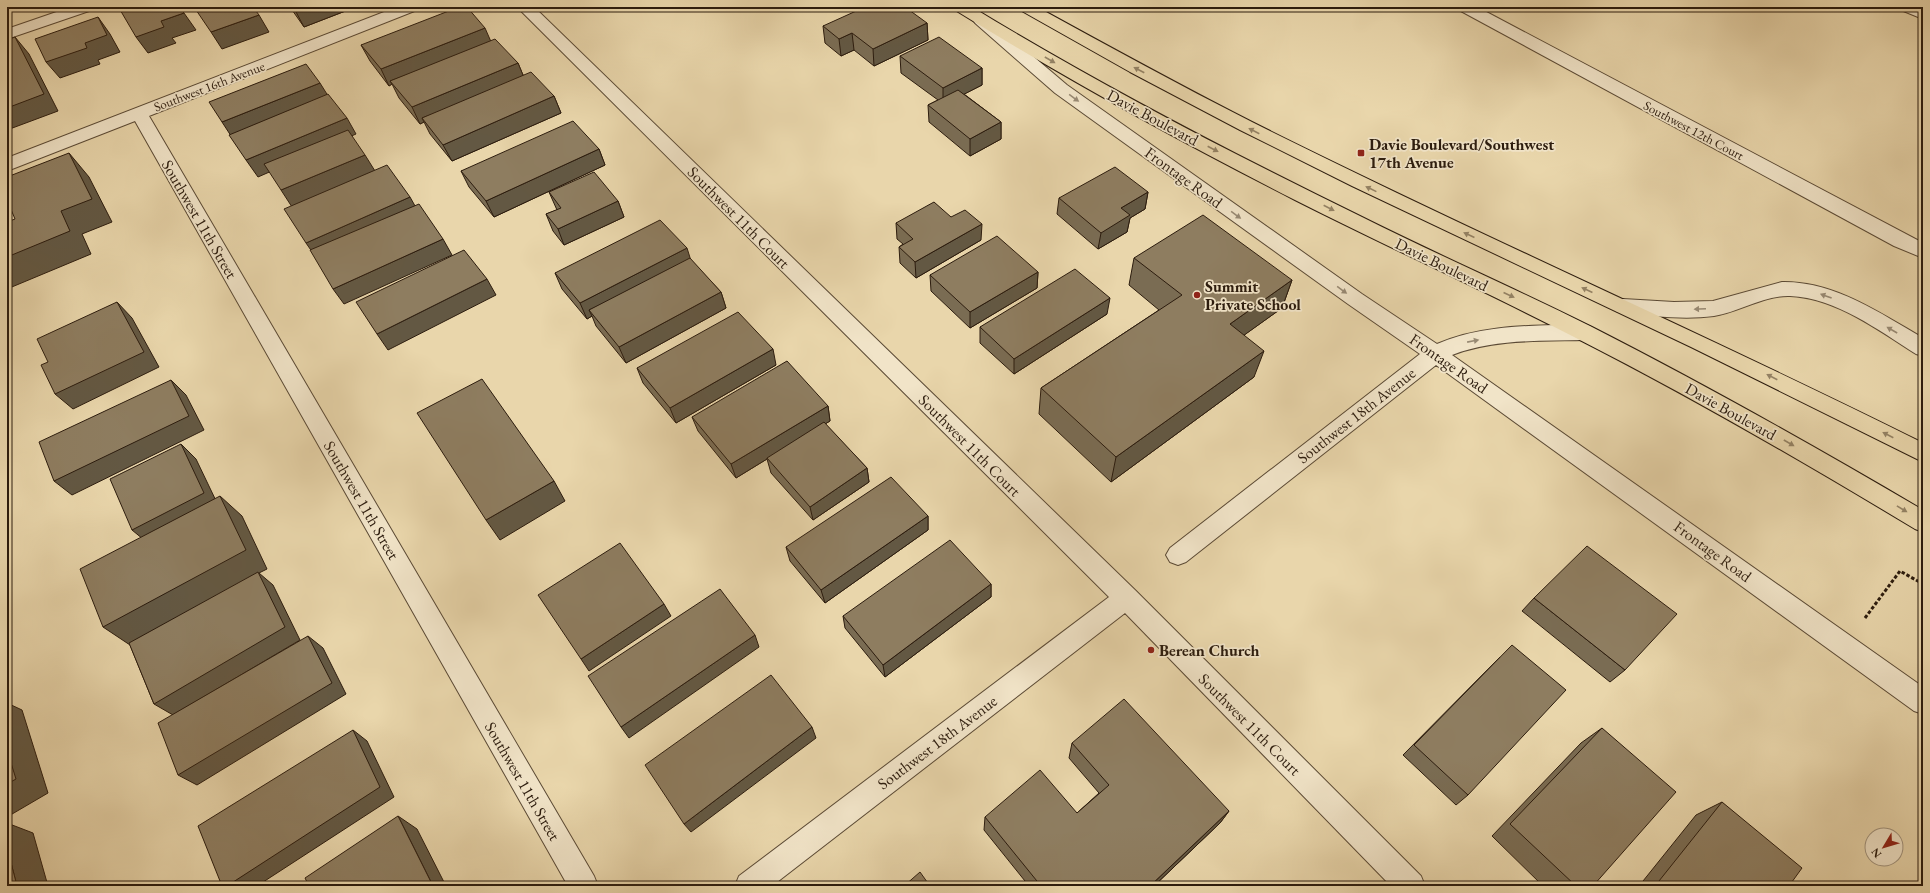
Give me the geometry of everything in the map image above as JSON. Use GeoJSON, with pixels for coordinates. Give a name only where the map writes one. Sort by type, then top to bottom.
{"type":"FeatureCollection","features":[{"type":"Feature","properties":{"kind":"main road","name":"Davie Boulevard"},"geometry":{"type":"LineString","coordinates":[[961,7],[1092,84],[1210,148],[1346,217],[1584,332],[1788,442],[1923,522]]}},
{"type":"Feature","properties":{"kind":"main road"},"geometry":{"type":"LineString","coordinates":[[1026,7],[1152,77],[1294,151],[1406,206],[1751,366],[1923,453]]}},
{"type":"Feature","properties":{"kind":"street"},"geometry":{"type":"LineString","coordinates":[[7,34],[86,7]]}},
{"type":"Feature","properties":{"kind":"street","name":"Southwest 16th Avenue"},"geometry":{"type":"LineString","coordinates":[[7,165],[411,7]]}},
{"type":"Feature","properties":{"kind":"street","name":"Southwest 11th Court"},"geometry":{"type":"LineString","coordinates":[[525,7],[1126,598],[1411,886]]}},
{"type":"Feature","properties":{"kind":"street","name":"Southwest 12th Court"},"geometry":{"type":"LineString","coordinates":[[1465,7],[1901,242],[1923,251]]}},
{"type":"Feature","properties":{"kind":"street"},"geometry":{"type":"LineString","coordinates":[[1907,7],[1923,14]]}},
{"type":"Feature","properties":{"kind":"street","name":"Frontage Road"},"geometry":{"type":"LineString","coordinates":[[980,19],[1061,89],[1355,300],[1436,354],[1923,702]]}},
{"type":"Feature","properties":{"kind":"street","name":"Southwest 11th Street"},"geometry":{"type":"LineString","coordinates":[[139,114],[584,886]]}},
{"type":"Feature","properties":{"kind":"street"},"geometry":{"type":"LineString","coordinates":[[1622,306],[1676,309],[1712,308],[1726,306],[1778,289],[1806,290],[1845,304],[1923,348]]}},
{"type":"Feature","properties":{"kind":"street","name":"Southwest 18th Avenue"},"geometry":{"type":"LineString","coordinates":[[1178,555],[1403,378],[1436,354],[1459,344],[1497,337],[1584,332]]}},
{"type":"Feature","properties":{"kind":"street","name":"Southwest 18th Avenue"},"geometry":{"type":"LineString","coordinates":[[749,886],[1126,598]]}},
{"type":"Feature","properties":{"kind":"path"},"geometry":{"type":"LineString","coordinates":[[1865,618],[1900,571],[1923,584]]}},
{"type":"Feature","properties":{"kind":"building"},"geometry":{"type":"Polygon","coordinates":[[[180,7],[184,13],[161,21],[164,27],[136,37],[119,8],[180,7]]]}},
{"type":"Feature","properties":{"kind":"building"},"geometry":{"type":"Polygon","coordinates":[[[194,7],[253,7],[259,15],[211,32],[194,7]]]}},
{"type":"Feature","properties":{"kind":"building"},"geometry":{"type":"Polygon","coordinates":[[[293,7],[303,7],[295,10],[293,7]]]}},
{"type":"Feature","properties":{"kind":"building"},"geometry":{"type":"Polygon","coordinates":[[[459,7],[467,7],[485,28],[381,69],[361,45],[459,7]]]}},
{"type":"Feature","properties":{"kind":"building"},"geometry":{"type":"Polygon","coordinates":[[[865,7],[905,7],[927,23],[873,49],[852,33],[839,39],[823,26],[865,7]]]}},
{"type":"Feature","properties":{"kind":"building"},"geometry":{"type":"Polygon","coordinates":[[[98,17],[107,35],[85,43],[87,48],[46,62],[35,39],[98,17]]]}},
{"type":"Feature","properties":{"kind":"building"},"geometry":{"type":"Polygon","coordinates":[[[15,37],[44,94],[7,108],[7,40],[15,37]]]}},
{"type":"Feature","properties":{"kind":"building"},"geometry":{"type":"Polygon","coordinates":[[[939,37],[982,68],[943,88],[900,56],[939,37]]]}},
{"type":"Feature","properties":{"kind":"building"},"geometry":{"type":"Polygon","coordinates":[[[495,39],[518,63],[412,107],[390,81],[495,39]]]}},
{"type":"Feature","properties":{"kind":"building"},"geometry":{"type":"Polygon","coordinates":[[[306,64],[320,83],[222,122],[209,102],[306,64]]]}},
{"type":"Feature","properties":{"kind":"building"},"geometry":{"type":"Polygon","coordinates":[[[531,72],[554,96],[443,145],[422,118],[531,72]]]}},
{"type":"Feature","properties":{"kind":"building"},"geometry":{"type":"Polygon","coordinates":[[[958,90],[1001,122],[970,139],[928,105],[958,90]]]}},
{"type":"Feature","properties":{"kind":"building"},"geometry":{"type":"Polygon","coordinates":[[[328,94],[347,118],[246,160],[229,135],[328,94]]]}},
{"type":"Feature","properties":{"kind":"building"},"geometry":{"type":"Polygon","coordinates":[[[573,121],[599,149],[486,201],[461,171],[573,121]]]}},
{"type":"Feature","properties":{"kind":"building"},"geometry":{"type":"Polygon","coordinates":[[[348,130],[365,155],[281,190],[264,164],[348,130]]]}},
{"type":"Feature","properties":{"kind":"building"},"geometry":{"type":"Polygon","coordinates":[[[69,153],[92,199],[61,211],[70,231],[7,257],[7,222],[15,219],[7,200],[7,177],[69,153]]]}},
{"type":"Feature","properties":{"kind":"building"},"geometry":{"type":"Polygon","coordinates":[[[387,165],[410,197],[306,243],[284,209],[387,165]]]}},
{"type":"Feature","properties":{"kind":"building"},"geometry":{"type":"Polygon","coordinates":[[[1115,167],[1148,192],[1121,208],[1130,215],[1101,233],[1059,198],[1115,167]]]}},
{"type":"Feature","properties":{"kind":"building"},"geometry":{"type":"Polygon","coordinates":[[[594,172],[618,201],[558,229],[546,214],[561,208],[549,192],[594,172]]]}},
{"type":"Feature","properties":{"kind":"building"},"geometry":{"type":"Polygon","coordinates":[[[934,202],[951,217],[965,210],[982,224],[915,262],[899,247],[913,239],[896,223],[934,202]]]}},
{"type":"Feature","properties":{"kind":"building"},"geometry":{"type":"Polygon","coordinates":[[[419,204],[443,239],[333,289],[310,250],[419,204]]]}},
{"type":"Feature","properties":{"kind":"building"},"geometry":{"type":"Polygon","coordinates":[[[1203,215],[1292,280],[1230,324],[1264,351],[1116,457],[1041,388],[1182,295],[1134,258],[1203,215]]]}},
{"type":"Feature","properties":{"kind":"building"},"geometry":{"type":"Polygon","coordinates":[[[660,220],[687,248],[580,303],[555,273],[660,220]]]}},
{"type":"Feature","properties":{"kind":"building"},"geometry":{"type":"Polygon","coordinates":[[[997,236],[1038,272],[970,312],[930,275],[997,236]]]}},
{"type":"Feature","properties":{"kind":"building"},"geometry":{"type":"Polygon","coordinates":[[[464,250],[487,279],[377,334],[356,302],[464,250]]]}},
{"type":"Feature","properties":{"kind":"building"},"geometry":{"type":"Polygon","coordinates":[[[690,258],[721,292],[619,347],[589,310],[690,258]]]}},
{"type":"Feature","properties":{"kind":"building"},"geometry":{"type":"Polygon","coordinates":[[[1075,269],[1110,298],[1014,359],[980,327],[1075,269]]]}},
{"type":"Feature","properties":{"kind":"building"},"geometry":{"type":"Polygon","coordinates":[[[117,302],[144,352],[55,394],[41,365],[48,362],[37,339],[117,302]]]}},
{"type":"Feature","properties":{"kind":"building"},"geometry":{"type":"Polygon","coordinates":[[[738,312],[773,349],[670,408],[637,368],[738,312]]]}},
{"type":"Feature","properties":{"kind":"building"},"geometry":{"type":"Polygon","coordinates":[[[787,361],[828,406],[731,464],[692,417],[787,361]]]}},
{"type":"Feature","properties":{"kind":"building"},"geometry":{"type":"Polygon","coordinates":[[[482,379],[554,481],[486,520],[417,413],[482,379]]]}},
{"type":"Feature","properties":{"kind":"building"},"geometry":{"type":"Polygon","coordinates":[[[171,380],[189,416],[54,481],[39,442],[171,380]]]}},
{"type":"Feature","properties":{"kind":"building"},"geometry":{"type":"Polygon","coordinates":[[[824,422],[867,468],[810,507],[767,458],[824,422]]]}},
{"type":"Feature","properties":{"kind":"building"},"geometry":{"type":"Polygon","coordinates":[[[181,444],[204,493],[132,530],[110,479],[181,444]]]}},
{"type":"Feature","properties":{"kind":"building"},"geometry":{"type":"Polygon","coordinates":[[[891,477],[928,516],[821,590],[786,547],[891,477]]]}},
{"type":"Feature","properties":{"kind":"building"},"geometry":{"type":"Polygon","coordinates":[[[220,496],[246,550],[103,627],[80,569],[220,496]]]}},
{"type":"Feature","properties":{"kind":"building"},"geometry":{"type":"Polygon","coordinates":[[[950,540],[991,584],[883,665],[843,616],[950,540]]]}},
{"type":"Feature","properties":{"kind":"building"},"geometry":{"type":"Polygon","coordinates":[[[620,543],[664,604],[581,659],[538,595],[620,543]]]}},
{"type":"Feature","properties":{"kind":"building"},"geometry":{"type":"Polygon","coordinates":[[[1587,546],[1677,614],[1625,670],[1534,598],[1587,546]]]}},
{"type":"Feature","properties":{"kind":"building"},"geometry":{"type":"Polygon","coordinates":[[[258,572],[285,627],[154,704],[129,643],[258,572]]]}},
{"type":"Feature","properties":{"kind":"building"},"geometry":{"type":"Polygon","coordinates":[[[720,589],[755,635],[621,727],[588,676],[720,589]]]}},
{"type":"Feature","properties":{"kind":"building"},"geometry":{"type":"Polygon","coordinates":[[[308,636],[332,683],[178,775],[158,723],[308,636]]]}},
{"type":"Feature","properties":{"kind":"building"},"geometry":{"type":"Polygon","coordinates":[[[1512,645],[1566,690],[1468,795],[1414,745],[1512,645]]]}},
{"type":"Feature","properties":{"kind":"building"},"geometry":{"type":"Polygon","coordinates":[[[771,675],[812,727],[684,824],[645,765],[771,675]]]}},
{"type":"Feature","properties":{"kind":"building"},"geometry":{"type":"Polygon","coordinates":[[[1124,699],[1229,811],[1150,886],[1041,886],[985,817],[1040,770],[1077,813],[1109,785],[1072,743],[1124,699]]]}},
{"type":"Feature","properties":{"kind":"building"},"geometry":{"type":"Polygon","coordinates":[[[1602,728],[1676,792],[1593,886],[1576,886],[1510,824],[1602,728]]]}},
{"type":"Feature","properties":{"kind":"building"},"geometry":{"type":"Polygon","coordinates":[[[353,730],[380,787],[227,886],[222,886],[198,826],[353,730]]]}},
{"type":"Feature","properties":{"kind":"building"},"geometry":{"type":"Polygon","coordinates":[[[7,750],[16,779],[7,784],[7,750]]]}},
{"type":"Feature","properties":{"kind":"building"},"geometry":{"type":"Polygon","coordinates":[[[1722,802],[1802,868],[1789,886],[1655,886],[1722,802]]]}},
{"type":"Feature","properties":{"kind":"building"},"geometry":{"type":"Polygon","coordinates":[[[398,816],[433,886],[309,886],[305,878],[398,816]]]}},
{"type":"Feature","properties":{"kind":"building"},"geometry":{"type":"Polygon","coordinates":[[[7,847],[17,886],[7,886],[7,847]]]}},
{"type":"Feature","properties":{"kind":"building"},"geometry":{"type":"Polygon","coordinates":[[[920,872],[930,886],[904,886],[920,872]]]}},
{"type":"Feature","properties":{"kind":"place","name":"Davie Boulevard/Southwest 17th Avenue"},"geometry":{"type":"Point","coordinates":[1361,153]}},
{"type":"Feature","properties":{"kind":"place","name":"Summit Private School"},"geometry":{"type":"Point","coordinates":[1197,295]}},
{"type":"Feature","properties":{"kind":"place","name":"Berean Church"},"geometry":{"type":"Point","coordinates":[1151,650]}}]}
